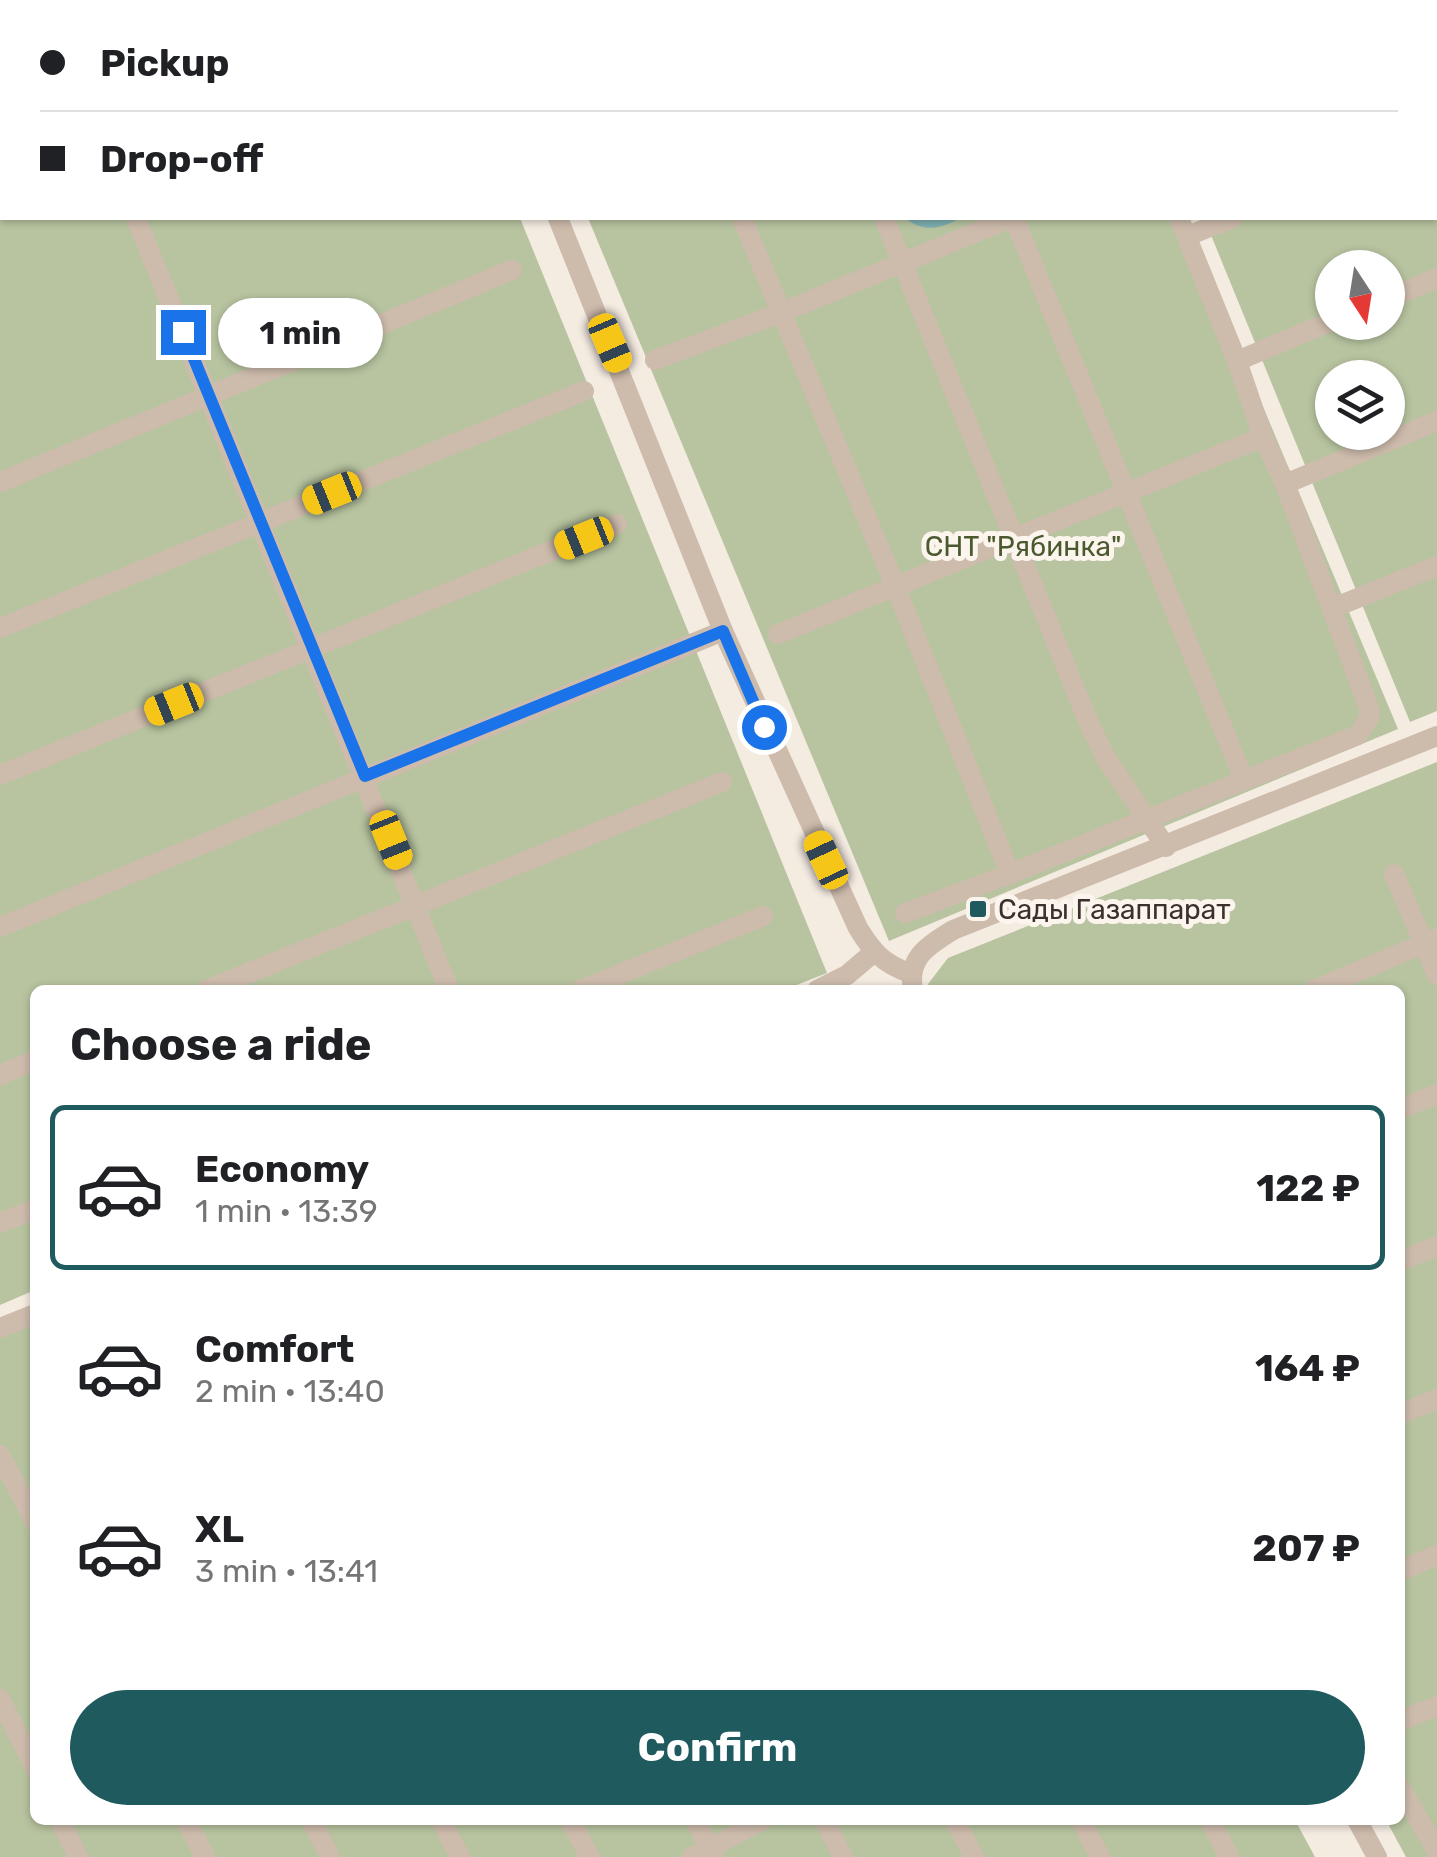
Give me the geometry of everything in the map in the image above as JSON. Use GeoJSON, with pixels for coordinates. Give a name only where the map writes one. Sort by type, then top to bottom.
{"type":"FeatureCollection","features":[{"type":"Feature","properties":{"kind":"street"},"geometry":{"type":"LineString","coordinates":[[137,220],[448,985]]}},
{"type":"Feature","properties":{"kind":"street"},"geometry":{"type":"LineString","coordinates":[[559,220],[778,759],[873,953],[912,982],[918,958],[931,944],[954,930],[1437,736]]}},
{"type":"Feature","properties":{"kind":"street"},"geometry":{"type":"LineString","coordinates":[[743,220],[1010,874]]}},
{"type":"Feature","properties":{"kind":"street"},"geometry":{"type":"LineString","coordinates":[[885,220],[1100,746],[1166,847]]}},
{"type":"Feature","properties":{"kind":"street"},"geometry":{"type":"LineString","coordinates":[[655,360],[1007,220]]}},
{"type":"Feature","properties":{"kind":"street"},"geometry":{"type":"LineString","coordinates":[[1013,220],[1244,780]]}},
{"type":"Feature","properties":{"kind":"street"},"geometry":{"type":"LineString","coordinates":[[905,913],[1364,730],[1369,708],[1286,484],[1183,227],[1222,220]]}},
{"type":"Feature","properties":{"kind":"street"},"geometry":{"type":"LineString","coordinates":[[0,482],[512,270]]}},
{"type":"Feature","properties":{"kind":"street"},"geometry":{"type":"LineString","coordinates":[[1405,292],[1437,278]]}},
{"type":"Feature","properties":{"kind":"street"},"geometry":{"type":"LineString","coordinates":[[1237,361],[1315,328]]}},
{"type":"Feature","properties":{"kind":"street"},"geometry":{"type":"LineString","coordinates":[[0,628],[584,391]]}},
{"type":"Feature","properties":{"kind":"street"},"geometry":{"type":"LineString","coordinates":[[1286,484],[1437,422]]}},
{"type":"Feature","properties":{"kind":"street"},"geometry":{"type":"LineString","coordinates":[[778,634],[1264,436]]}},
{"type":"Feature","properties":{"kind":"street"},"geometry":{"type":"LineString","coordinates":[[0,776],[618,524]]}},
{"type":"Feature","properties":{"kind":"street"},"geometry":{"type":"LineString","coordinates":[[1333,608],[1437,566]]}},
{"type":"Feature","properties":{"kind":"street"},"geometry":{"type":"LineString","coordinates":[[0,926],[723,631]]}},
{"type":"Feature","properties":{"kind":"street"},"geometry":{"type":"LineString","coordinates":[[218,985],[722,782]]}},
{"type":"Feature","properties":{"kind":"street"},"geometry":{"type":"LineString","coordinates":[[1394,874],[1431,940],[1437,975]]}},
{"type":"Feature","properties":{"kind":"street"},"geometry":{"type":"LineString","coordinates":[[593,985],[763,916]]}},
{"type":"Feature","properties":{"kind":"street"},"geometry":{"type":"LineString","coordinates":[[1326,985],[1431,940]]}},
{"type":"Feature","properties":{"kind":"street"},"geometry":{"type":"LineString","coordinates":[[828,985],[847,976],[873,953]]}},
{"type":"Feature","properties":{"kind":"street"},"geometry":{"type":"LineString","coordinates":[[0,1074],[30,1062]]}},
{"type":"Feature","properties":{"kind":"street"},"geometry":{"type":"LineString","coordinates":[[1405,1107],[1437,1094]]}},
{"type":"Feature","properties":{"kind":"street"},"geometry":{"type":"LineString","coordinates":[[0,1223],[30,1211]]}},
{"type":"Feature","properties":{"kind":"street"},"geometry":{"type":"LineString","coordinates":[[1405,1260],[1437,1246]]}},
{"type":"Feature","properties":{"kind":"street"},"geometry":{"type":"LineString","coordinates":[[0,1328],[30,1316]]}},
{"type":"Feature","properties":{"kind":"street"},"geometry":{"type":"LineString","coordinates":[[1405,1412],[1437,1399]]}},
{"type":"Feature","properties":{"kind":"street"},"geometry":{"type":"LineString","coordinates":[[0,1456],[30,1513]]}},
{"type":"Feature","properties":{"kind":"street"},"geometry":{"type":"LineString","coordinates":[[1405,1569],[1437,1555]]}},
{"type":"Feature","properties":{"kind":"street"},"geometry":{"type":"LineString","coordinates":[[0,1698],[30,1758]]}},
{"type":"Feature","properties":{"kind":"street"},"geometry":{"type":"LineString","coordinates":[[1405,1718],[1437,1706]]}},
{"type":"Feature","properties":{"kind":"street"},"geometry":{"type":"LineString","coordinates":[[1405,1796],[1437,1851]]}},
{"type":"Feature","properties":{"kind":"street"},"geometry":{"type":"LineString","coordinates":[[62,1825],[78,1857]]}},
{"type":"Feature","properties":{"kind":"street"},"geometry":{"type":"LineString","coordinates":[[189,1825],[205,1857]]}},
{"type":"Feature","properties":{"kind":"street"},"geometry":{"type":"LineString","coordinates":[[313,1825],[330,1857]]}},
{"type":"Feature","properties":{"kind":"street"},"geometry":{"type":"LineString","coordinates":[[444,1825],[460,1857]]}},
{"type":"Feature","properties":{"kind":"street"},"geometry":{"type":"LineString","coordinates":[[573,1825],[590,1857]]}},
{"type":"Feature","properties":{"kind":"street"},"geometry":{"type":"LineString","coordinates":[[697,1825],[705,1854],[754,1825]]}},
{"type":"Feature","properties":{"kind":"street"},"geometry":{"type":"LineString","coordinates":[[827,1825],[843,1857]]}},
{"type":"Feature","properties":{"kind":"street"},"geometry":{"type":"LineString","coordinates":[[958,1825],[974,1857]]}},
{"type":"Feature","properties":{"kind":"street"},"geometry":{"type":"LineString","coordinates":[[1084,1825],[1100,1857]]}},
{"type":"Feature","properties":{"kind":"street"},"geometry":{"type":"LineString","coordinates":[[1213,1825],[1229,1857]]}},
{"type":"Feature","properties":{"kind":"street"},"geometry":{"type":"LineString","coordinates":[[1361,1825],[1377,1857]]}},
{"type":"Feature","properties":{"kind":"green space"},"geometry":{"type":"Polygon","coordinates":[[[0,220],[521,220],[827,973],[797,985],[30,985],[30,1292],[0,1305],[0,220]]]}},
{"type":"Feature","properties":{"kind":"green space","name":"СНТ \"Рябинка\""},"geometry":{"type":"Polygon","coordinates":[[[589,220],[1185,220],[1398,729],[889,941],[589,220]]]}},
{"type":"Feature","properties":{"kind":"green space"},"geometry":{"type":"Polygon","coordinates":[[[1205,220],[1437,220],[1437,711],[1410,722],[1205,220]]]}},
{"type":"Feature","properties":{"kind":"green space"},"geometry":{"type":"Polygon","coordinates":[[[1437,762],[1437,1857],[1406,1857],[1389,1825],[1405,1825],[1405,985],[928,985],[948,958],[1437,762]]]}},
{"type":"Feature","properties":{"kind":"green space"},"geometry":{"type":"Polygon","coordinates":[[[30,1325],[30,1825],[1298,1825],[1315,1857],[0,1857],[0,1337],[30,1325]]]}},
{"type":"Feature","properties":{"kind":"water"},"geometry":{"type":"Polygon","coordinates":[[[908,220],[957,220],[932,228],[908,220]]]}},
{"type":"Feature","properties":{"kind":"place","name":"Сады Газаппарат"},"geometry":{"type":"Point","coordinates":[978,909]}},
{"type":"Feature","properties":{"kind":"route"},"geometry":{"type":"LineString","coordinates":[[183,332],[365,776],[723,631],[764,727]]}}]}
